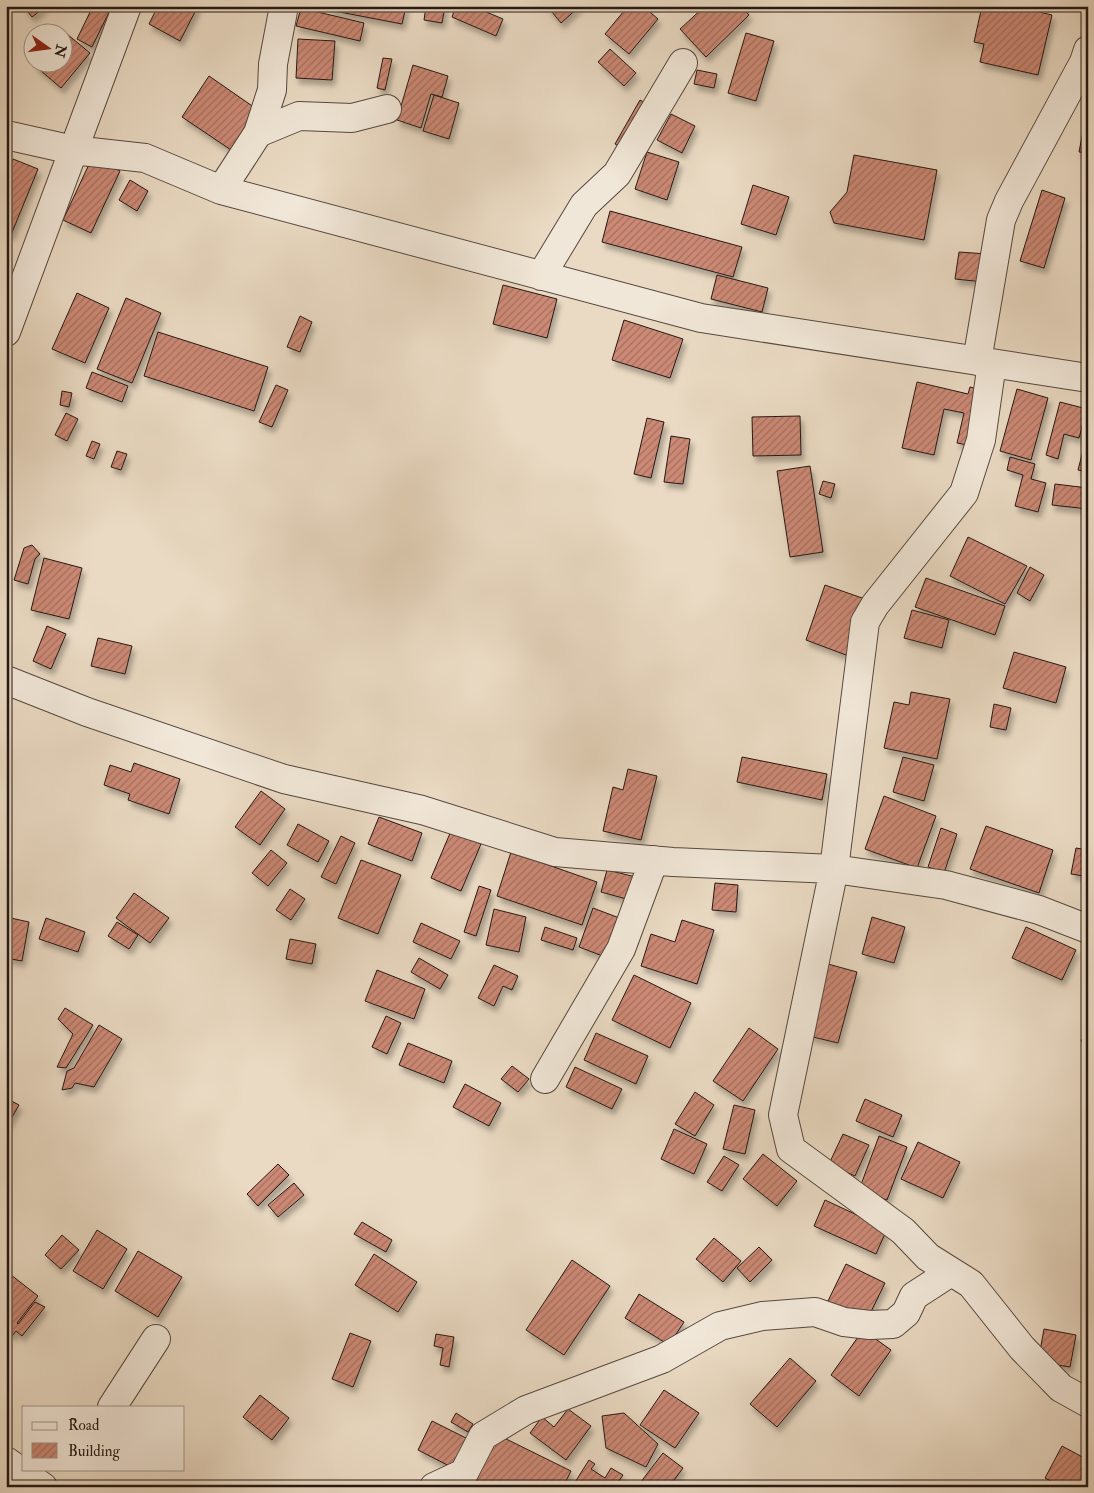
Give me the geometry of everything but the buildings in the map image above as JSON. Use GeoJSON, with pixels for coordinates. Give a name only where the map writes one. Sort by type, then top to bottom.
{"type":"FeatureCollection","features":[{"type":"Feature","properties":{"kind":"street"},"geometry":{"type":"LineString","coordinates":[[6,332],[127,6]]}},
{"type":"Feature","properties":{"kind":"street"},"geometry":{"type":"LineString","coordinates":[[222,190],[258,133],[272,90],[273,64],[284,6]]}},
{"type":"Feature","properties":{"kind":"street"},"geometry":{"type":"LineString","coordinates":[[1088,50],[1084,62],[1009,201],[1001,220],[985,362],[981,440],[964,493],[875,605],[865,622],[834,869],[783,1115],[791,1149],[903,1231],[928,1257],[971,1284],[1022,1348],[1061,1388],[1088,1403]]}},
{"type":"Feature","properties":{"kind":"street"},"geometry":{"type":"LineString","coordinates":[[541,276],[584,205],[617,174],[683,63]]}},
{"type":"Feature","properties":{"kind":"street"},"geometry":{"type":"LineString","coordinates":[[272,90],[299,116]]}},
{"type":"Feature","properties":{"kind":"street"},"geometry":{"type":"LineString","coordinates":[[258,133],[299,116],[352,118],[387,109]]}},
{"type":"Feature","properties":{"kind":"street"},"geometry":{"type":"LineString","coordinates":[[6,135],[73,150],[145,158],[222,190],[701,318],[1088,378]]}},
{"type":"Feature","properties":{"kind":"street"},"geometry":{"type":"LineString","coordinates":[[6,680],[87,712],[284,779],[422,810],[556,852],[654,860],[834,869],[946,885],[1039,910],[1088,929]]}},
{"type":"Feature","properties":{"kind":"street"},"geometry":{"type":"LineString","coordinates":[[545,1079],[621,948],[654,860]]}},
{"type":"Feature","properties":{"kind":"street"},"geometry":{"type":"LineString","coordinates":[[434,1487],[464,1473],[483,1436],[526,1410],[662,1359],[720,1326],[762,1316],[815,1312],[844,1322],[870,1325],[893,1324],[906,1313],[914,1296],[951,1272]]}},
{"type":"Feature","properties":{"kind":"street"},"geometry":{"type":"LineString","coordinates":[[113,1406],[156,1339]]}},
{"type":"Feature","properties":{"kind":"street"},"geometry":{"type":"LineString","coordinates":[[6,1461],[22,1470]]}},
{"type":"Feature","properties":{"kind":"street"},"geometry":{"type":"LineString","coordinates":[[23,1470],[38,1478]]}}]}
